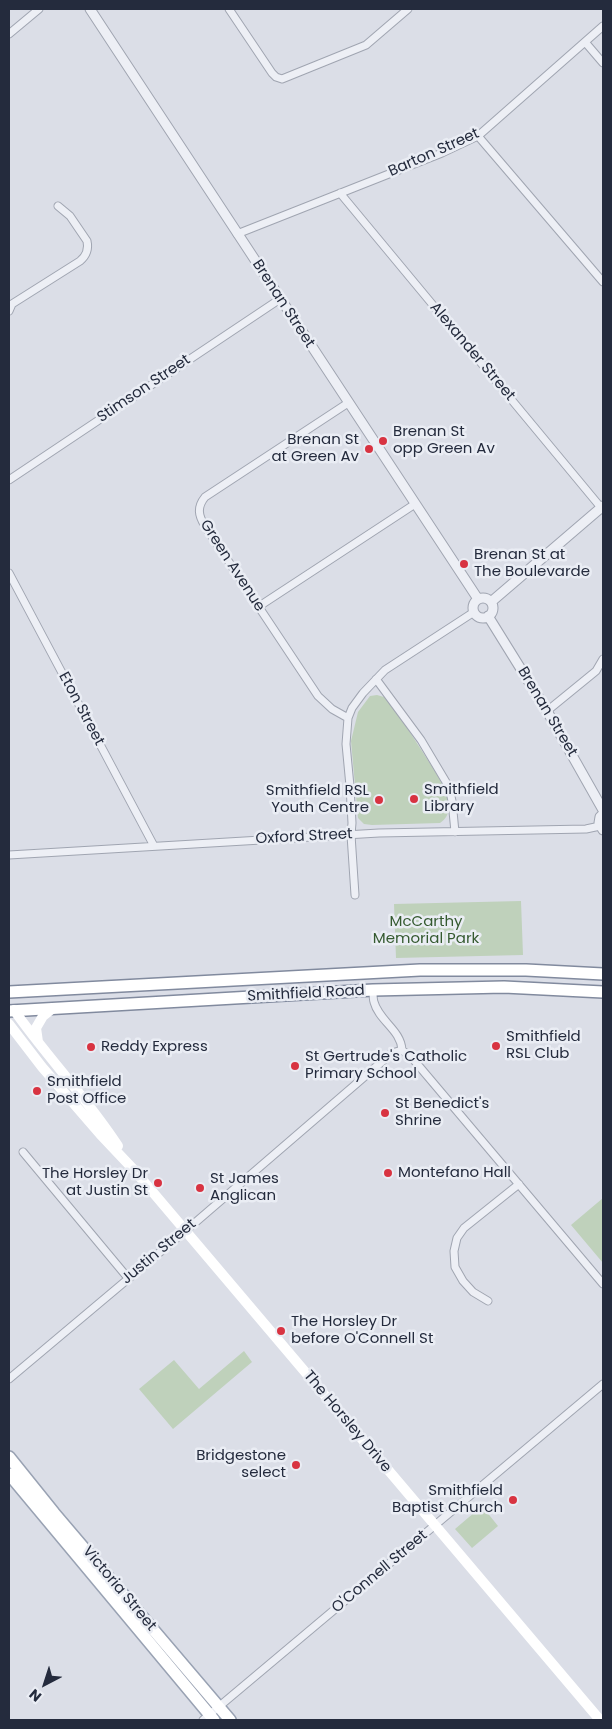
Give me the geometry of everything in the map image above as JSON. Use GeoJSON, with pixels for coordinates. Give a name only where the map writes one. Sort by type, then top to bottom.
{"type":"FeatureCollection","features":[{"type":"Feature","properties":{"kind":"main road","name":"Smithfield Road"},"geometry":{"type":"LineString","coordinates":[[9,992],[420,970],[526,970],[603,974]]}},
{"type":"Feature","properties":{"kind":"main road","name":"Smithfield Road"},"geometry":{"type":"LineString","coordinates":[[10,1008],[53,1008],[373,990],[504,987],[603,992]]}},
{"type":"Feature","properties":{"kind":"main road","name":"The Horsley Drive"},"geometry":{"type":"LineString","coordinates":[[10,1008],[102,1122],[134,1170]]}},
{"type":"Feature","properties":{"kind":"main road"},"geometry":{"type":"LineString","coordinates":[[39,1045],[36,1028],[43,1016],[53,1008]]}},
{"type":"Feature","properties":{"kind":"main road","name":"The Horsley Drive"},"geometry":{"type":"LineString","coordinates":[[9,1024],[42,1067],[134,1170],[600,1720]]}},
{"type":"Feature","properties":{"kind":"main road","name":"Victoria Street"},"geometry":{"type":"LineString","coordinates":[[9,1457],[54,1513],[230,1720]]}},
{"type":"Feature","properties":{"kind":"main road","name":"Victoria Street"},"geometry":{"type":"LineString","coordinates":[[9,1474],[209,1718]]}},
{"type":"Feature","properties":{"kind":"street"},"geometry":{"type":"LineString","coordinates":[[9,34],[39,9]]}},
{"type":"Feature","properties":{"kind":"street","name":"Brenan Street"},"geometry":{"type":"LineString","coordinates":[[90,9],[478,599]]}},
{"type":"Feature","properties":{"kind":"street"},"geometry":{"type":"LineString","coordinates":[[229,9],[272,73],[276,78],[282,79],[366,46],[408,9]]}},
{"type":"Feature","properties":{"kind":"street","name":"Barton Street"},"geometry":{"type":"LineString","coordinates":[[237,234],[442,153],[478,136],[603,26]]}},
{"type":"Feature","properties":{"kind":"street"},"geometry":{"type":"LineString","coordinates":[[585,42],[603,63]]}},
{"type":"Feature","properties":{"kind":"street"},"geometry":{"type":"LineString","coordinates":[[478,136],[603,282]]}},
{"type":"Feature","properties":{"kind":"street","name":"Alexander Street"},"geometry":{"type":"LineString","coordinates":[[340,193],[602,508]]}},
{"type":"Feature","properties":{"kind":"street"},"geometry":{"type":"LineString","coordinates":[[10,305],[80,261],[86,254],[87,242],[70,216],[58,206]]}},
{"type":"Feature","properties":{"kind":"street","name":"Stimson Street"},"geometry":{"type":"LineString","coordinates":[[9,480],[280,299]]}},
{"type":"Feature","properties":{"kind":"street","name":"Green Avenue"},"geometry":{"type":"LineString","coordinates":[[348,402],[205,497],[200,503],[198,511],[200,518],[318,696],[332,709],[348,718]]}},
{"type":"Feature","properties":{"kind":"street"},"geometry":{"type":"LineString","coordinates":[[258,606],[415,504]]}},
{"type":"Feature","properties":{"kind":"street"},"geometry":{"type":"LineString","coordinates":[[491,602],[602,508]]}},
{"type":"Feature","properties":{"kind":"street","name":"Eton Street"},"geometry":{"type":"LineString","coordinates":[[9,573],[154,846]]}},
{"type":"Feature","properties":{"kind":"street"},"geometry":{"type":"LineString","coordinates":[[484,598],[491,602],[492,608],[488,616],[482,617],[474,612],[473,606],[478,599],[484,598]]}},
{"type":"Feature","properties":{"kind":"street"},"geometry":{"type":"LineString","coordinates":[[355,895],[351,835],[352,814],[346,744],[348,718],[356,701],[390,667],[474,612]]}},
{"type":"Feature","properties":{"kind":"street","name":"Brenan Street"},"geometry":{"type":"LineString","coordinates":[[488,616],[547,711],[603,812]]}},
{"type":"Feature","properties":{"kind":"street"},"geometry":{"type":"LineString","coordinates":[[547,711],[596,671],[603,659]]}},
{"type":"Feature","properties":{"kind":"street"},"geometry":{"type":"LineString","coordinates":[[376,679],[421,740],[449,787],[455,832]]}},
{"type":"Feature","properties":{"kind":"street"},"geometry":{"type":"LineString","coordinates":[[601,828],[599,820],[603,812]]}},
{"type":"Feature","properties":{"kind":"street","name":"Oxford Street"},"geometry":{"type":"LineString","coordinates":[[9,854],[351,835],[601,828]]}},
{"type":"Feature","properties":{"kind":"street"},"geometry":{"type":"LineString","coordinates":[[373,990],[374,1002],[398,1036],[402,1043],[402,1050],[413,1059],[603,1284]]}},
{"type":"Feature","properties":{"kind":"street","name":"Justin Street"},"geometry":{"type":"LineString","coordinates":[[9,1379],[392,1053],[398,1049],[402,1050]]}},
{"type":"Feature","properties":{"kind":"street"},"geometry":{"type":"LineString","coordinates":[[23,1152],[128,1278]]}},
{"type":"Feature","properties":{"kind":"street"},"geometry":{"type":"LineString","coordinates":[[488,1301],[473,1292],[463,1281],[455,1267],[454,1251],[457,1238],[464,1228],[519,1184]]}},
{"type":"Feature","properties":{"kind":"street","name":"O'Connell Street"},"geometry":{"type":"LineString","coordinates":[[209,1718],[219,1707],[603,1384]]}},
{"type":"Feature","properties":{"kind":"green space"},"geometry":{"type":"Polygon","coordinates":[[[370,696],[384,697],[395,708],[444,788],[449,808],[447,817],[440,823],[372,825],[364,824],[358,818],[351,741],[358,712],[370,696]]]}},
{"type":"Feature","properties":{"kind":"green space","name":"McCarthy Memorial Park"},"geometry":{"type":"Polygon","coordinates":[[[521,901],[523,955],[396,958],[394,904],[521,901]]]}},
{"type":"Feature","properties":{"kind":"green space"},"geometry":{"type":"Polygon","coordinates":[[[603,1198],[603,1263],[571,1225],[603,1198]]]}},
{"type":"Feature","properties":{"kind":"green space"},"geometry":{"type":"Polygon","coordinates":[[[244,1351],[252,1362],[173,1429],[139,1389],[174,1360],[199,1389],[244,1351]]]}},
{"type":"Feature","properties":{"kind":"green space"},"geometry":{"type":"Polygon","coordinates":[[[482,1506],[498,1526],[472,1548],[455,1529],[482,1506]]]}},
{"type":"Feature","properties":{"kind":"place","name":"Brenan St opp Green Av"},"geometry":{"type":"Point","coordinates":[383,441]}},
{"type":"Feature","properties":{"kind":"place","name":"Brenan St at Green Av"},"geometry":{"type":"Point","coordinates":[369,449]}},
{"type":"Feature","properties":{"kind":"place","name":"Brenan St at The Boulevarde"},"geometry":{"type":"Point","coordinates":[464,564]}},
{"type":"Feature","properties":{"kind":"place","name":"Smithfield Library"},"geometry":{"type":"Point","coordinates":[414,799]}},
{"type":"Feature","properties":{"kind":"place","name":"Smithfield RSL Youth Centre"},"geometry":{"type":"Point","coordinates":[379,800]}},
{"type":"Feature","properties":{"kind":"place","name":"Smithfield RSL Club"},"geometry":{"type":"Point","coordinates":[496,1046]}},
{"type":"Feature","properties":{"kind":"place","name":"Reddy Express"},"geometry":{"type":"Point","coordinates":[91,1047]}},
{"type":"Feature","properties":{"kind":"place","name":"St Gertrude's Catholic Primary School"},"geometry":{"type":"Point","coordinates":[295,1066]}},
{"type":"Feature","properties":{"kind":"place","name":"Smithfield Post Office"},"geometry":{"type":"Point","coordinates":[37,1091]}},
{"type":"Feature","properties":{"kind":"place","name":"St Benedict's Shrine"},"geometry":{"type":"Point","coordinates":[385,1113]}},
{"type":"Feature","properties":{"kind":"place","name":"Montefano Hall"},"geometry":{"type":"Point","coordinates":[388,1173]}},
{"type":"Feature","properties":{"kind":"place","name":"The Horsley Dr at Justin St"},"geometry":{"type":"Point","coordinates":[158,1183]}},
{"type":"Feature","properties":{"kind":"place","name":"St James Anglican"},"geometry":{"type":"Point","coordinates":[200,1188]}},
{"type":"Feature","properties":{"kind":"place","name":"The Horsley Dr before O'Connell St"},"geometry":{"type":"Point","coordinates":[281,1331]}},
{"type":"Feature","properties":{"kind":"place","name":"Bridgestone select"},"geometry":{"type":"Point","coordinates":[296,1465]}},
{"type":"Feature","properties":{"kind":"place","name":"Smithfield Baptist Church"},"geometry":{"type":"Point","coordinates":[513,1500]}}]}
